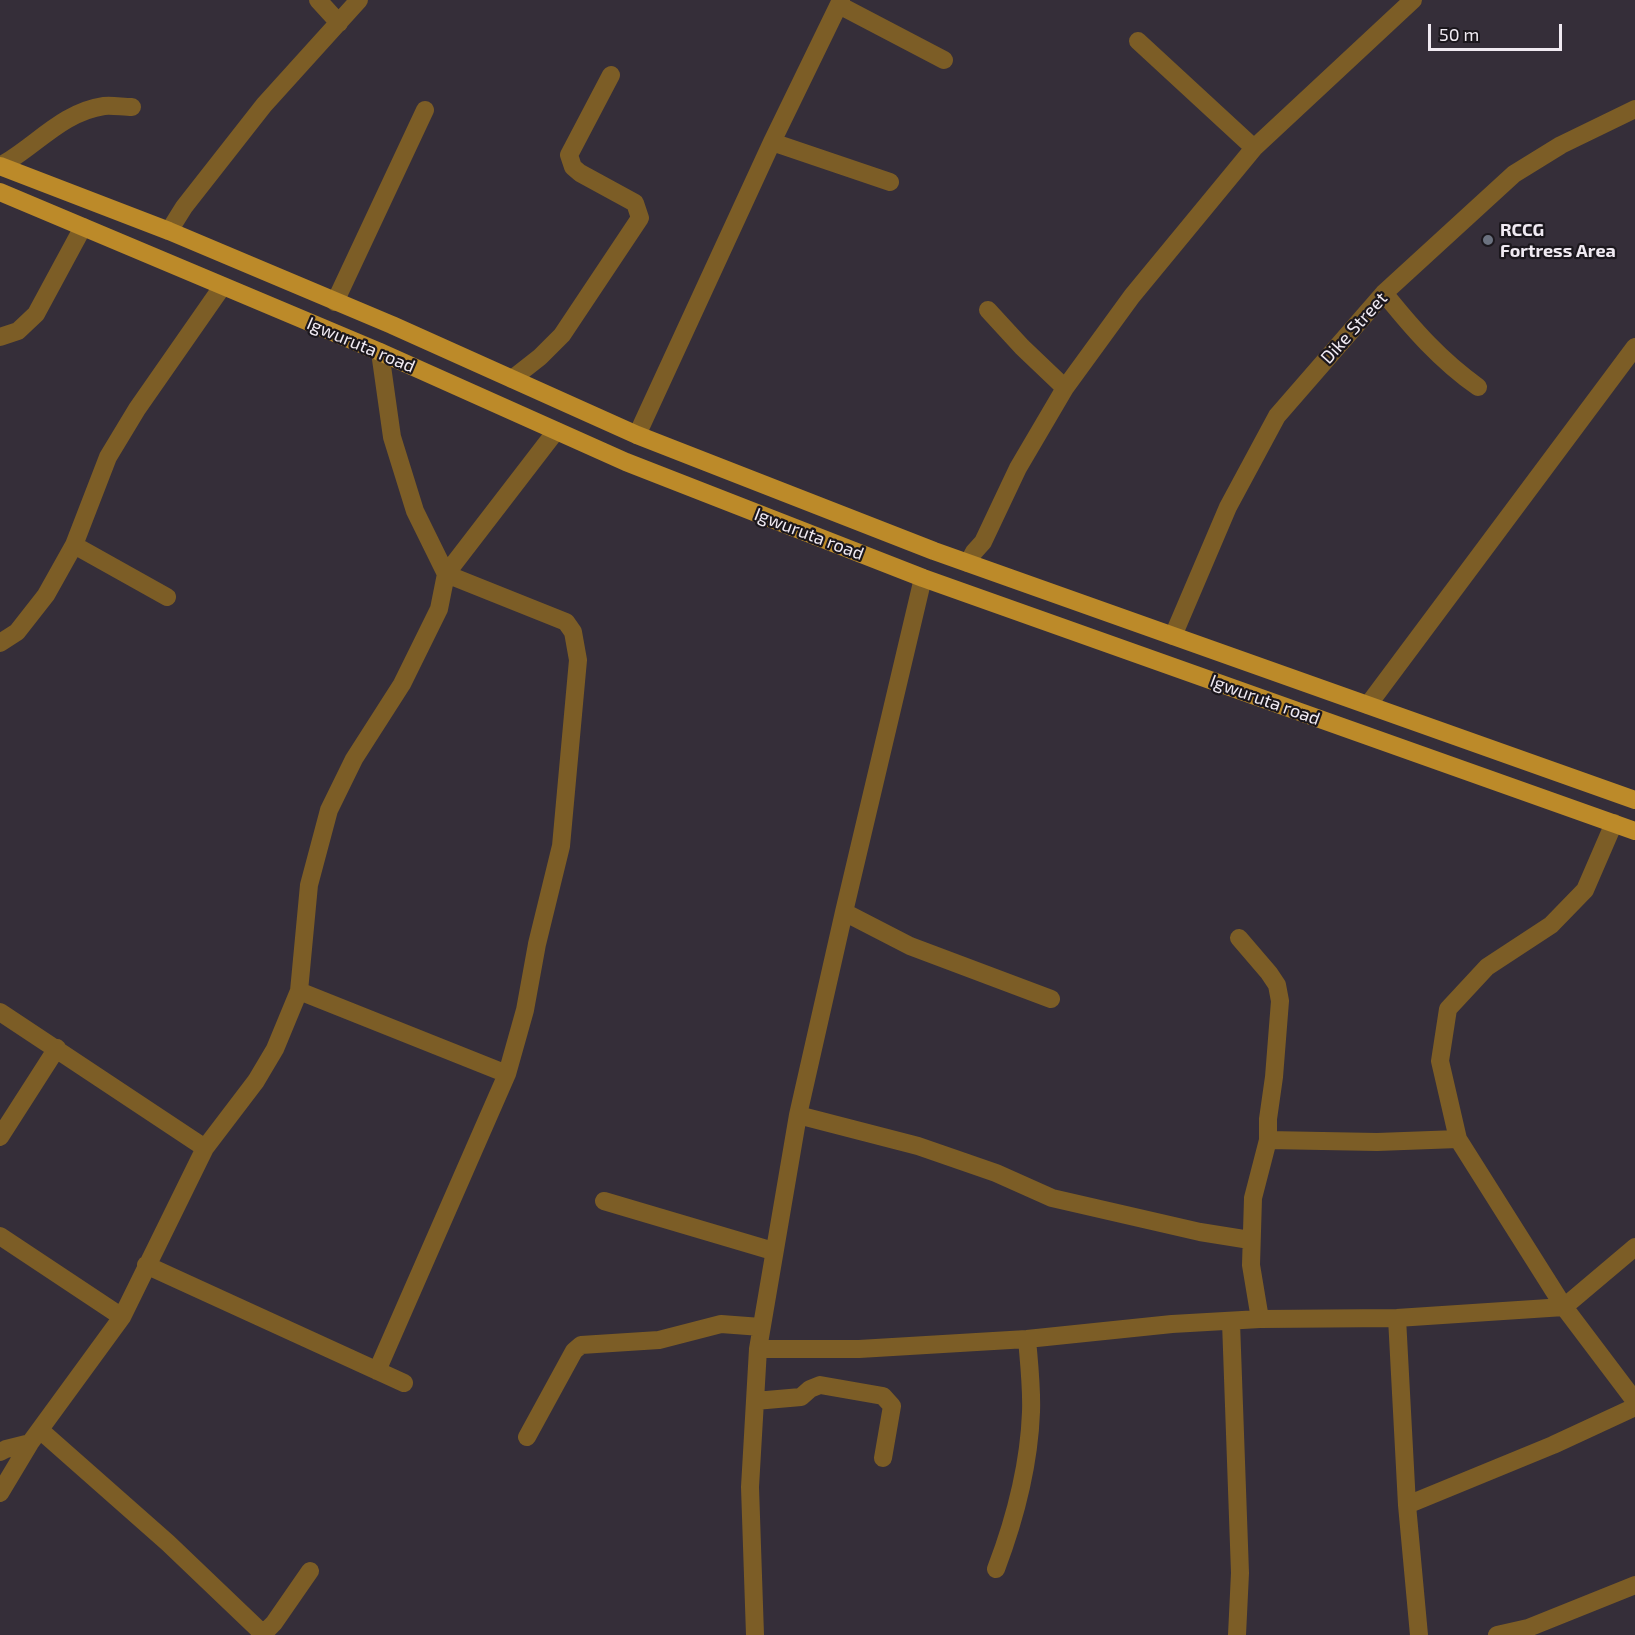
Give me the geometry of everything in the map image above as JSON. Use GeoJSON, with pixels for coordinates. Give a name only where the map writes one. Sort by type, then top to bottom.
{"type":"FeatureCollection","features":[{"type":"Feature","properties":{"kind":"main road","name":"Igwuruta road"},"geometry":{"type":"LineString","coordinates":[[0,166],[169,231],[637,435],[969,564],[1635,800]]}},
{"type":"Feature","properties":{"kind":"main road","name":"Igwuruta road"},"geometry":{"type":"LineString","coordinates":[[0,192],[380,352],[626,462],[923,578],[1635,831]]}},
{"type":"Feature","properties":{"kind":"street"},"geometry":{"type":"LineString","coordinates":[[318,0],[339,23]]}},
{"type":"Feature","properties":{"kind":"street"},"geometry":{"type":"LineString","coordinates":[[169,231],[184,207],[264,105],[359,0]]}},
{"type":"Feature","properties":{"kind":"street"},"geometry":{"type":"LineString","coordinates":[[969,564],[974,552],[983,542],[1018,468],[1065,388],[1132,296],[1254,148],[1413,0]]}},
{"type":"Feature","properties":{"kind":"street"},"geometry":{"type":"LineString","coordinates":[[637,435],[772,142],[840,3],[944,60]]}},
{"type":"Feature","properties":{"kind":"street"},"geometry":{"type":"LineString","coordinates":[[1138,41],[1254,148]]}},
{"type":"Feature","properties":{"kind":"street"},"geometry":{"type":"LineString","coordinates":[[512,379],[540,357],[562,335],[640,218],[635,203],[580,173],[573,167],[569,155],[611,75]]}},
{"type":"Feature","properties":{"kind":"street"},"geometry":{"type":"LineString","coordinates":[[0,166],[17,157],[35,140],[70,117],[104,106],[132,107]]}},
{"type":"Feature","properties":{"kind":"street","name":"Dike Street"},"geometry":{"type":"LineString","coordinates":[[1173,636],[1228,507],[1277,416],[1384,293],[1514,174],[1561,145],[1635,109]]}},
{"type":"Feature","properties":{"kind":"street"},"geometry":{"type":"LineString","coordinates":[[335,302],[425,110]]}},
{"type":"Feature","properties":{"kind":"street"},"geometry":{"type":"LineString","coordinates":[[772,142],[890,182]]}},
{"type":"Feature","properties":{"kind":"street"},"geometry":{"type":"LineString","coordinates":[[0,336],[18,331],[36,314],[83,227]]}},
{"type":"Feature","properties":{"kind":"street"},"geometry":{"type":"LineString","coordinates":[[0,644],[17,632],[46,595],[74,545],[108,457],[137,408],[222,287]]}},
{"type":"Feature","properties":{"kind":"street"},"geometry":{"type":"LineString","coordinates":[[1384,293],[1424,342],[1456,372],[1478,387]]}},
{"type":"Feature","properties":{"kind":"street"},"geometry":{"type":"LineString","coordinates":[[988,310],[1065,388]]}},
{"type":"Feature","properties":{"kind":"street"},"geometry":{"type":"LineString","coordinates":[[1368,705],[1635,347]]}},
{"type":"Feature","properties":{"kind":"street"},"geometry":{"type":"LineString","coordinates":[[377,1371],[507,1074],[525,1010],[537,944],[561,846],[578,660],[573,632],[566,622],[446,574],[415,511],[392,437],[380,352]]}},
{"type":"Feature","properties":{"kind":"street"},"geometry":{"type":"LineString","coordinates":[[0,1493],[35,1437],[122,1317],[205,1148],[261,1073],[274,1049],[299,991],[309,885],[329,810],[354,759],[402,684],[439,609],[446,574],[556,431]]}},
{"type":"Feature","properties":{"kind":"street"},"geometry":{"type":"LineString","coordinates":[[74,545],[167,597]]}},
{"type":"Feature","properties":{"kind":"street"},"geometry":{"type":"LineString","coordinates":[[755,1635],[750,1487],[754,1401],[761,1327],[798,1115],[923,578]]}},
{"type":"Feature","properties":{"kind":"street"},"geometry":{"type":"LineString","coordinates":[[1614,823],[1585,890],[1551,925],[1487,967],[1448,1008],[1440,1061],[1458,1139],[1564,1307],[1635,1401]]}},
{"type":"Feature","properties":{"kind":"street"},"geometry":{"type":"LineString","coordinates":[[844,912],[910,946],[1051,999]]}},
{"type":"Feature","properties":{"kind":"street"},"geometry":{"type":"LineString","coordinates":[[1239,938],[1277,985],[1280,1001],[1268,1119],[1268,1140],[1252,1198],[1251,1265],[1260,1319]]}},
{"type":"Feature","properties":{"kind":"street"},"geometry":{"type":"LineString","coordinates":[[299,991],[507,1074]]}},
{"type":"Feature","properties":{"kind":"street"},"geometry":{"type":"LineString","coordinates":[[0,1012],[205,1148]]}},
{"type":"Feature","properties":{"kind":"street"},"geometry":{"type":"LineString","coordinates":[[0,1137],[57,1048]]}},
{"type":"Feature","properties":{"kind":"street"},"geometry":{"type":"LineString","coordinates":[[798,1115],[918,1146],[996,1173],[1052,1198],[1200,1232],[1250,1240]]}},
{"type":"Feature","properties":{"kind":"street"},"geometry":{"type":"LineString","coordinates":[[1268,1140],[1377,1142],[1458,1139]]}},
{"type":"Feature","properties":{"kind":"street"},"geometry":{"type":"LineString","coordinates":[[604,1201],[774,1251]]}},
{"type":"Feature","properties":{"kind":"street"},"geometry":{"type":"LineString","coordinates":[[0,1236],[122,1317]]}},
{"type":"Feature","properties":{"kind":"street"},"geometry":{"type":"LineString","coordinates":[[758,1349],[859,1349],[1027,1339],[1172,1324],[1260,1319],[1397,1318],[1564,1307],[1635,1247]]}},
{"type":"Feature","properties":{"kind":"street"},"geometry":{"type":"LineString","coordinates":[[146,1265],[404,1383]]}},
{"type":"Feature","properties":{"kind":"street"},"geometry":{"type":"LineString","coordinates":[[1397,1318],[1407,1505],[1419,1635]]}},
{"type":"Feature","properties":{"kind":"street"},"geometry":{"type":"LineString","coordinates":[[1231,1322],[1240,1573],[1237,1635]]}},
{"type":"Feature","properties":{"kind":"street"},"geometry":{"type":"LineString","coordinates":[[527,1437],[574,1351],[582,1345],[658,1340],[721,1324],[761,1327]]}},
{"type":"Feature","properties":{"kind":"street"},"geometry":{"type":"LineString","coordinates":[[996,1569],[1013,1524],[1026,1463],[1031,1412],[1027,1339]]}},
{"type":"Feature","properties":{"kind":"street"},"geometry":{"type":"LineString","coordinates":[[754,1401],[801,1397],[820,1384],[883,1396],[892,1406],[883,1458]]}},
{"type":"Feature","properties":{"kind":"street"},"geometry":{"type":"LineString","coordinates":[[1407,1505],[1553,1445],[1635,1407]]}},
{"type":"Feature","properties":{"kind":"street"},"geometry":{"type":"LineString","coordinates":[[2,1449],[35,1437]]}},
{"type":"Feature","properties":{"kind":"street"},"geometry":{"type":"LineString","coordinates":[[35,1437],[168,1543],[258,1629],[266,1631],[274,1623],[310,1571]]}},
{"type":"Feature","properties":{"kind":"street"},"geometry":{"type":"LineString","coordinates":[[1497,1635],[1528,1628],[1635,1585]]}},
{"type":"Feature","properties":{"kind":"place","name":"RCCG Fortress Area"},"geometry":{"type":"Point","coordinates":[1488,240]}}]}
